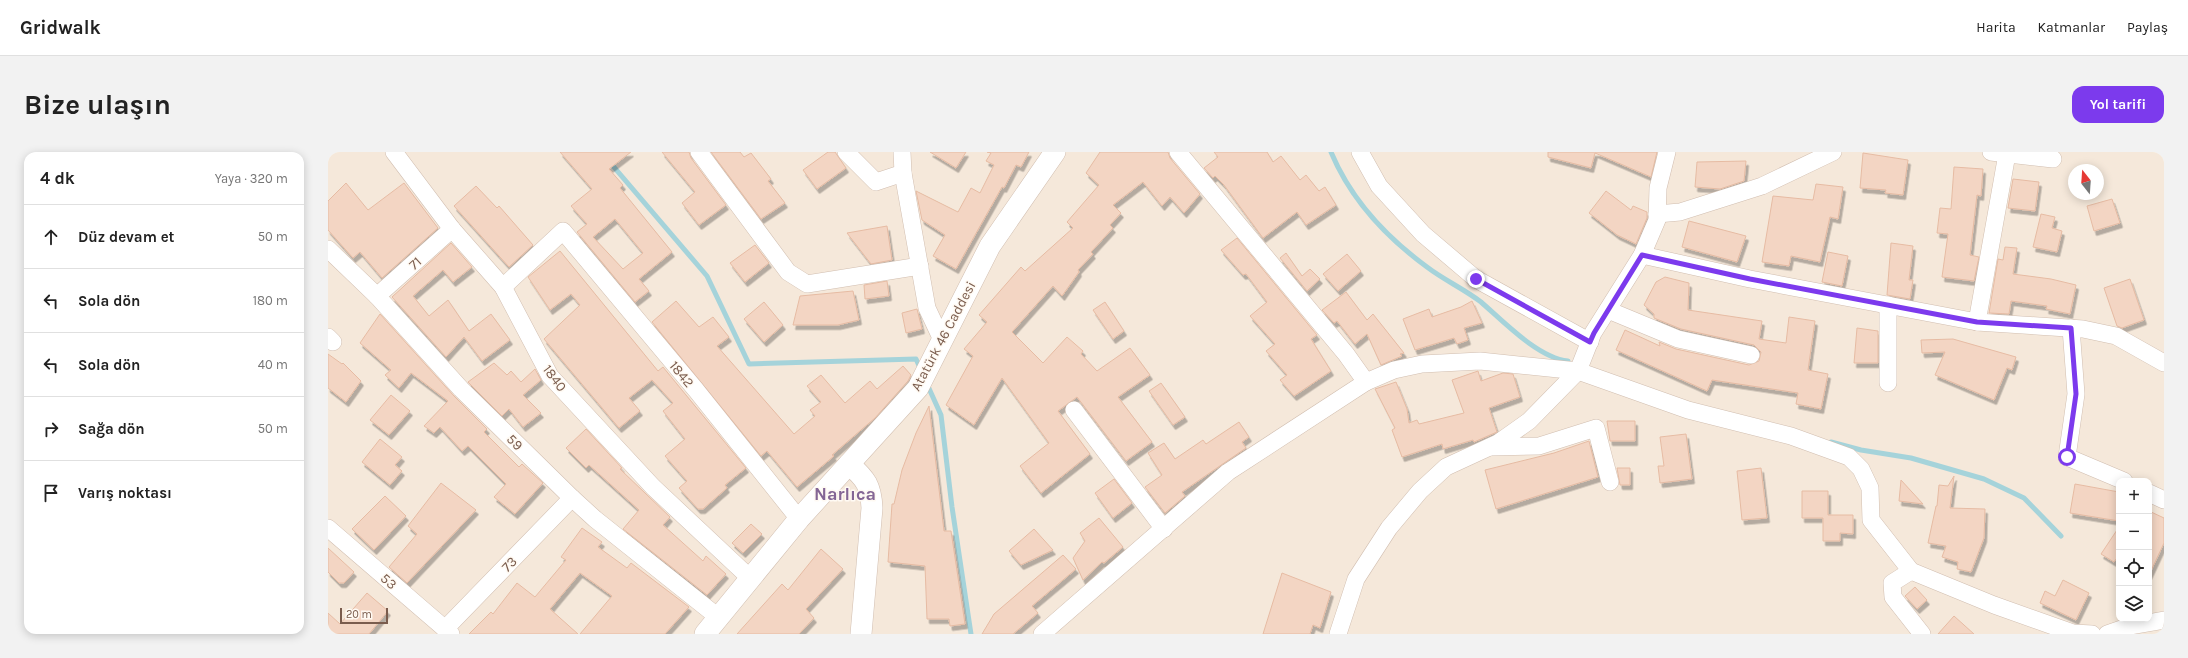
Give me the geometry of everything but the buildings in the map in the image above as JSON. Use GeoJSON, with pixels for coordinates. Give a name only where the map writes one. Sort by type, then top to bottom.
{"type":"FeatureCollection","features":[{"type":"Feature","properties":{"kind":"street","name":"1840"},"geometry":{"type":"LineString","coordinates":[[394,152],[452,229],[503,287],[550,376],[653,487],[750,578]]}},
{"type":"Feature","properties":{"kind":"street"},"geometry":{"type":"LineString","coordinates":[[699,152],[788,272],[808,284],[920,266]]}},
{"type":"Feature","properties":{"kind":"street"},"geometry":{"type":"LineString","coordinates":[[846,152],[876,182],[903,173]]}},
{"type":"Feature","properties":{"kind":"street"},"geometry":{"type":"LineString","coordinates":[[902,152],[903,173],[927,308],[942,340]]}},
{"type":"Feature","properties":{"kind":"street","name":"Atatürk 46 Caddesi"},"geometry":{"type":"LineString","coordinates":[[705,634],[799,519],[924,377],[990,246],[1055,152]]}},
{"type":"Feature","properties":{"kind":"street"},"geometry":{"type":"LineString","coordinates":[[1178,152],[1346,354],[1366,382]]}},
{"type":"Feature","properties":{"kind":"street"},"geometry":{"type":"LineString","coordinates":[[1360,152],[1379,186],[1423,234],[1476,279],[1590,342]]}},
{"type":"Feature","properties":{"kind":"street"},"geometry":{"type":"LineString","coordinates":[[1338,634],[1356,579],[1389,528],[1420,491],[1446,467],[1498,443],[1529,421],[1578,371],[1590,342],[1642,255],[1657,220],[1658,188],[1667,152]]}},
{"type":"Feature","properties":{"kind":"street"},"geometry":{"type":"LineString","coordinates":[[1657,214],[1680,212],[1762,186],[1832,152]]}},
{"type":"Feature","properties":{"kind":"street"},"geometry":{"type":"LineString","coordinates":[[1991,152],[2053,159]]}},
{"type":"Feature","properties":{"kind":"street"},"geometry":{"type":"LineString","coordinates":[[1977,322],[2007,154]]}},
{"type":"Feature","properties":{"kind":"street","name":"71"},"geometry":{"type":"LineString","coordinates":[[378,296],[452,229]]}},
{"type":"Feature","properties":{"kind":"street","name":"1842"},"geometry":{"type":"LineString","coordinates":[[503,287],[563,232],[696,390],[799,519]]}},
{"type":"Feature","properties":{"kind":"street","name":"59"},"geometry":{"type":"LineString","coordinates":[[328,249],[378,296],[461,389],[572,498],[595,519],[718,617]]}},
{"type":"Feature","properties":{"kind":"street"},"geometry":{"type":"LineString","coordinates":[[1642,255],[1750,279],[1977,322],[2071,328],[2116,336],[2164,363]]}},
{"type":"Feature","properties":{"kind":"street"},"geometry":{"type":"LineString","coordinates":[[1888,305],[1888,383]]}},
{"type":"Feature","properties":{"kind":"street"},"geometry":{"type":"LineString","coordinates":[[1608,310],[1678,339],[1751,355]]}},
{"type":"Feature","properties":{"kind":"street"},"geometry":{"type":"LineString","coordinates":[[2071,328],[2076,394],[2067,457],[2117,478]]}},
{"type":"Feature","properties":{"kind":"street"},"geometry":{"type":"LineString","coordinates":[[1042,634],[1153,536],[1164,530],[1228,472],[1366,382],[1394,370],[1422,364],[1480,361],[1578,371],[1688,410],[1791,436],[1849,457],[1861,469],[1870,488],[1871,520],[1911,571],[1994,605],[2072,633],[2092,634]]}},
{"type":"Feature","properties":{"kind":"street"},"geometry":{"type":"LineString","coordinates":[[1074,410],[1164,530]]}},
{"type":"Feature","properties":{"kind":"street"},"geometry":{"type":"LineString","coordinates":[[1488,448],[1538,446],[1596,428],[1610,482]]}},
{"type":"Feature","properties":{"kind":"street"},"geometry":{"type":"LineString","coordinates":[[849,464],[863,477],[871,491],[872,508],[861,634]]}},
{"type":"Feature","properties":{"kind":"street"},"geometry":{"type":"LineString","coordinates":[[2152,494],[2164,500]]}},
{"type":"Feature","properties":{"kind":"street","name":"73"},"geometry":{"type":"LineString","coordinates":[[448,631],[572,498]]}},
{"type":"Feature","properties":{"kind":"street","name":"53"},"geometry":{"type":"LineString","coordinates":[[329,530],[448,631]]}},
{"type":"Feature","properties":{"kind":"street"},"geometry":{"type":"LineString","coordinates":[[1911,571],[1892,583],[1893,597],[1922,634]]}},
{"type":"Feature","properties":{"kind":"street"},"geometry":{"type":"LineString","coordinates":[[2107,634],[2130,626],[2164,620]]}},
{"type":"Feature","properties":{"kind":"shaded area"},"geometry":{"type":"Polygon","coordinates":[[[328,152],[2164,152],[2164,634],[328,634],[328,152]]]}},
{"type":"Feature","properties":{"kind":"waterway"},"geometry":{"type":"LineString","coordinates":[[601,152],[707,276],[749,364],[916,359],[921,370]]}},
{"type":"Feature","properties":{"kind":"waterway"},"geometry":{"type":"LineString","coordinates":[[1331,152],[1339,169],[1359,202],[1398,243],[1434,272],[1481,302],[1533,346],[1545,353],[1568,361]]}},
{"type":"Feature","properties":{"kind":"waterway"},"geometry":{"type":"LineString","coordinates":[[927,384],[941,415],[952,507],[971,634]]}},
{"type":"Feature","properties":{"kind":"waterway"},"geometry":{"type":"LineString","coordinates":[[1831,442],[1861,450],[1911,458],[1984,479],[2024,498],[2061,536]]}},
{"type":"Feature","properties":{"kind":"district","name":"Narlıca"},"geometry":{"type":"Point","coordinates":[845,494]}},
{"type":"Feature","properties":{"kind":"route"},"geometry":{"type":"LineString","coordinates":[[1476,279],[1590,342],[1642,255],[1750,279],[1977,322],[2071,328],[2076,394],[2067,457]]}}]}
